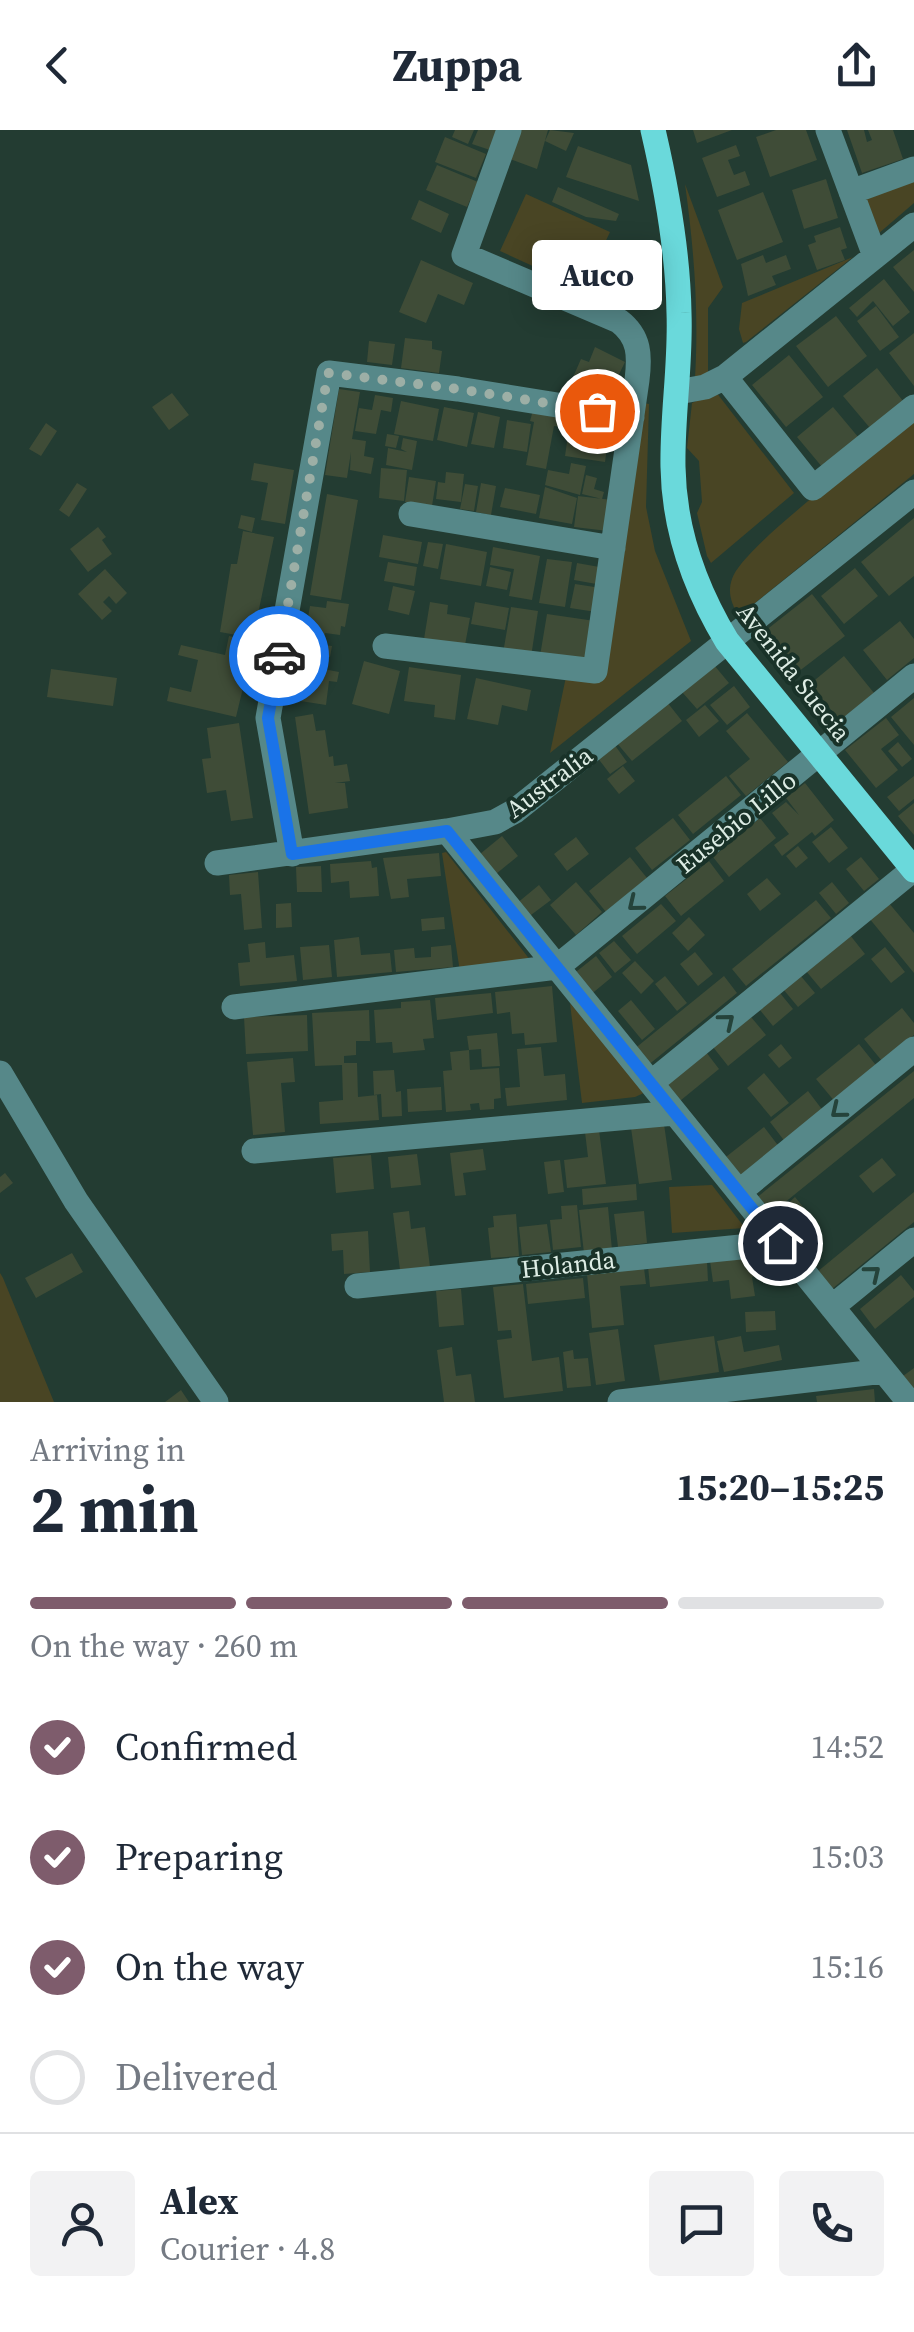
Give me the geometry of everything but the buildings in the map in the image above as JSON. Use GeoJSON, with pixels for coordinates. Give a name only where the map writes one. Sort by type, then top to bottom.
{"type":"FeatureCollection","features":[{"type":"Feature","properties":{"kind":"main road","name":"Avenida Suecia"},"geometry":{"type":"LineString","coordinates":[[653,130],[677,269],[678,392],[672,463],[677,512],[696,579],[728,641],[914,869]]}},
{"type":"Feature","properties":{"kind":"street"},"geometry":{"type":"LineString","coordinates":[[385,646],[595,671],[639,348],[628,328],[464,255],[508,130]]}},
{"type":"Feature","properties":{"kind":"street"},"geometry":{"type":"LineString","coordinates":[[828,130],[875,256]]}},
{"type":"Feature","properties":{"kind":"street"},"geometry":{"type":"LineString","coordinates":[[851,192],[914,168]]}},
{"type":"Feature","properties":{"kind":"street"},"geometry":{"type":"LineString","coordinates":[[678,392],[705,388],[726,377],[914,225]]}},
{"type":"Feature","properties":{"kind":"street"},"geometry":{"type":"LineString","coordinates":[[292,854],[268,718],[328,373],[632,417]]}},
{"type":"Feature","properties":{"kind":"street"},"geometry":{"type":"LineString","coordinates":[[726,377],[813,488],[914,407]]}},
{"type":"Feature","properties":{"kind":"street","name":"Australia"},"geometry":{"type":"LineString","coordinates":[[217,863],[495,822],[515,811],[914,492]]}},
{"type":"Feature","properties":{"kind":"street"},"geometry":{"type":"LineString","coordinates":[[410,514],[613,548]]}},
{"type":"Feature","properties":{"kind":"street","name":"Eusebio Lillo"},"geometry":{"type":"LineString","coordinates":[[557,967],[914,676]]}},
{"type":"Feature","properties":{"kind":"street"},"geometry":{"type":"LineString","coordinates":[[447,831],[909,1402]]}},
{"type":"Feature","properties":{"kind":"street"},"geometry":{"type":"LineString","coordinates":[[651,1083],[914,869]]}},
{"type":"Feature","properties":{"kind":"street"},"geometry":{"type":"LineString","coordinates":[[234,1007],[557,967]]}},
{"type":"Feature","properties":{"kind":"street"},"geometry":{"type":"LineString","coordinates":[[739,1192],[914,1050]]}},
{"type":"Feature","properties":{"kind":"street"},"geometry":{"type":"LineString","coordinates":[[0,1074],[76,1201],[216,1402]]}},
{"type":"Feature","properties":{"kind":"street"},"geometry":{"type":"LineString","coordinates":[[254,1151],[675,1113]]}},
{"type":"Feature","properties":{"kind":"street"},"geometry":{"type":"LineString","coordinates":[[832,1307],[914,1240]]}},
{"type":"Feature","properties":{"kind":"street","name":"Holanda"},"geometry":{"type":"LineString","coordinates":[[357,1286],[780,1243]]}},
{"type":"Feature","properties":{"kind":"street"},"geometry":{"type":"LineString","coordinates":[[620,1402],[884,1371]]}},
{"type":"Feature","properties":{"kind":"shaded area"},"geometry":{"type":"Polygon","coordinates":[[[914,179],[914,203],[878,234],[865,196],[914,179]]]}},
{"type":"Feature","properties":{"kind":"shaded area"},"geometry":{"type":"Polygon","coordinates":[[[685,184],[723,287],[708,308],[708,380],[695,378],[695,281],[685,184]]]}},
{"type":"Feature","properties":{"kind":"shaded area"},"geometry":{"type":"Polygon","coordinates":[[[526,194],[610,232],[583,289],[500,251],[526,194]]]}},
{"type":"Feature","properties":{"kind":"shaded area"},"geometry":{"type":"Polygon","coordinates":[[[853,257],[743,343],[739,329],[742,303],[853,257]]]}},
{"type":"Feature","properties":{"kind":"shaded area"},"geometry":{"type":"Polygon","coordinates":[[[716,392],[794,493],[711,563],[697,513],[702,502],[699,461],[687,448],[692,403],[716,392]]]}},
{"type":"Feature","properties":{"kind":"shaded area"},"geometry":{"type":"Polygon","coordinates":[[[637,402],[649,404],[646,507],[655,551],[691,641],[550,753],[567,672],[601,671],[637,402]]]}},
{"type":"Feature","properties":{"kind":"shaded area"},"geometry":{"type":"Polygon","coordinates":[[[914,418],[914,474],[739,616],[730,589],[741,564],[785,521],[914,418]]]}},
{"type":"Feature","properties":{"kind":"shaded area"},"geometry":{"type":"Polygon","coordinates":[[[446,852],[534,965],[460,972],[442,853],[446,852]]]}},
{"type":"Feature","properties":{"kind":"shaded area"},"geometry":{"type":"Polygon","coordinates":[[[570,1003],[646,1092],[635,1097],[582,1103],[570,1003]]]}},
{"type":"Feature","properties":{"kind":"shaded area"},"geometry":{"type":"Polygon","coordinates":[[[712,1185],[745,1228],[672,1233],[669,1187],[712,1185]]]}},
{"type":"Feature","properties":{"kind":"shaded area"},"geometry":{"type":"Polygon","coordinates":[[[0,1273],[3,1278],[54,1402],[0,1402],[0,1273]]]}},
{"type":"Feature","properties":{"kind":"way so far"},"geometry":{"type":"LineString","coordinates":[[279,656],[328,373],[597,411]]}},
{"type":"Feature","properties":{"kind":"place","name":"Auco"},"geometry":{"type":"Point","coordinates":[597,411]}},
{"type":"Feature","properties":{"kind":"route"},"geometry":{"type":"LineString","coordinates":[[279,656],[268,718],[292,854],[447,831],[780,1243]]}}]}
